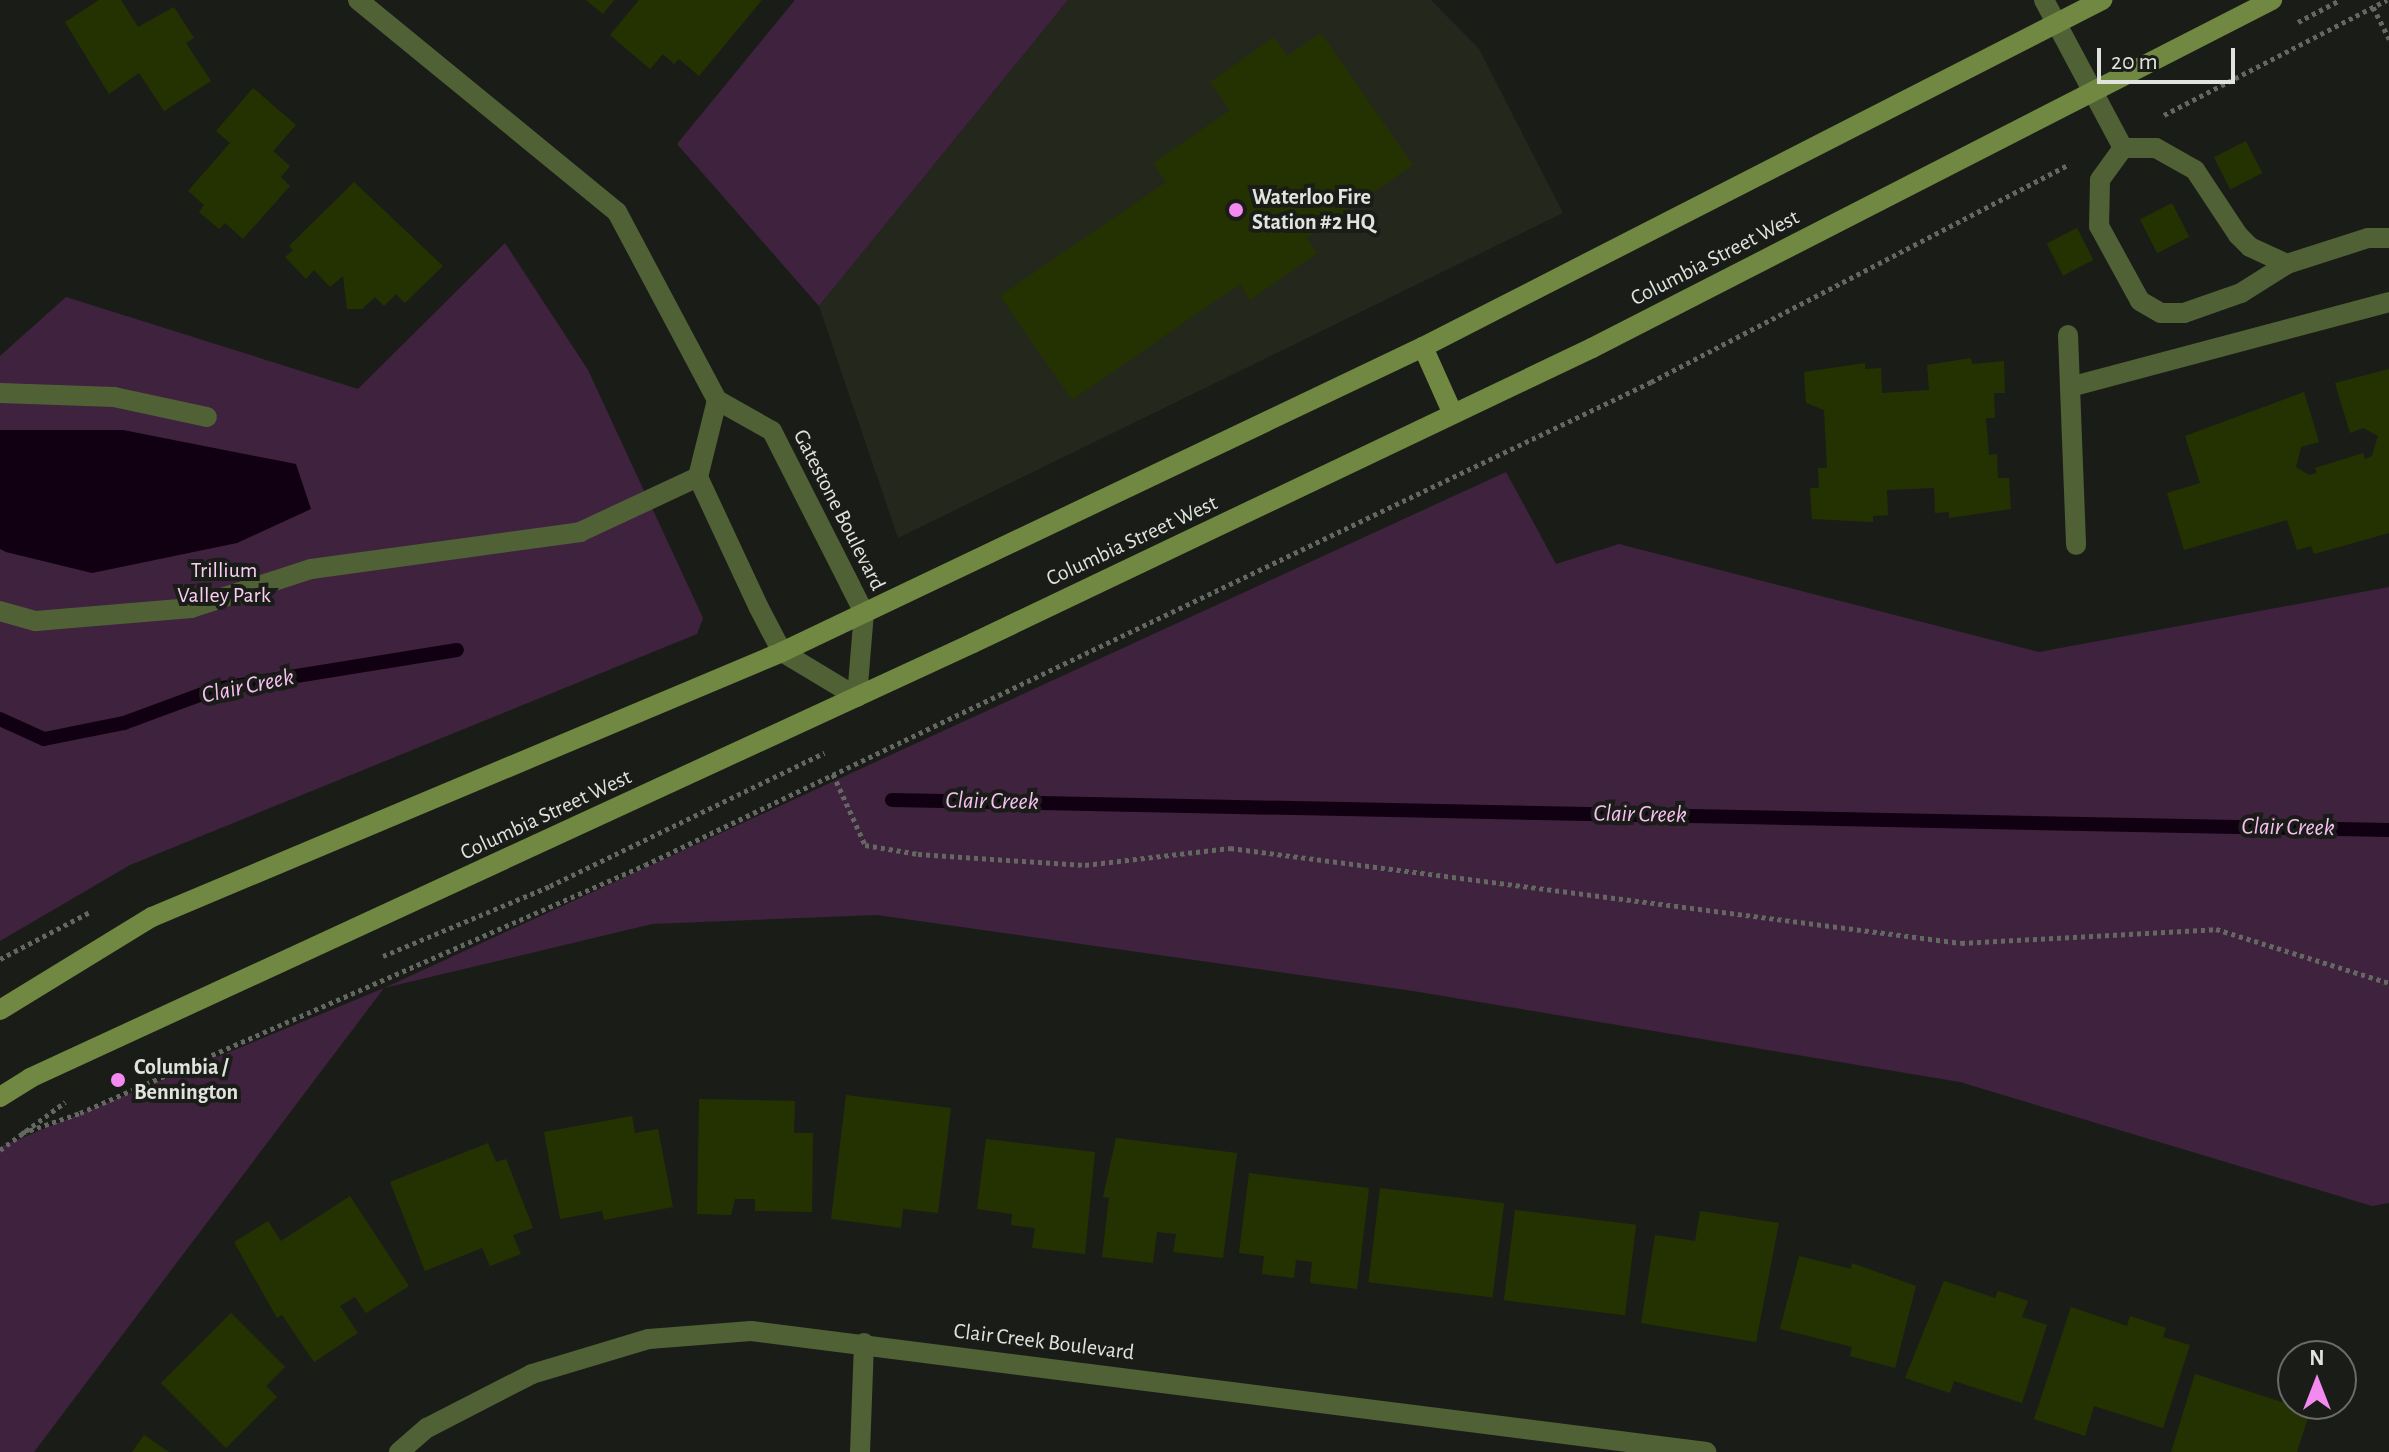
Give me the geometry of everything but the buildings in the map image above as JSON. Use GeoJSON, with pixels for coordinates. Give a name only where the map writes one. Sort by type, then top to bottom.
{"type":"FeatureCollection","features":[{"type":"Feature","properties":{"kind":"main road"},"geometry":{"type":"LineString","coordinates":[[0,1010],[152,917],[782,652],[1423,347],[2102,0]]}},
{"type":"Feature","properties":{"kind":"main road","name":"Columbia Street West"},"geometry":{"type":"LineString","coordinates":[[0,1097],[30,1078],[857,697],[1453,414],[2272,0]]}},
{"type":"Feature","properties":{"kind":"main road"},"geometry":{"type":"LineString","coordinates":[[1423,347],[1453,414]]}},
{"type":"Feature","properties":{"kind":"street"},"geometry":{"type":"LineString","coordinates":[[358,0],[617,212],[717,400],[698,477],[782,652],[857,697]]}},
{"type":"Feature","properties":{"kind":"street"},"geometry":{"type":"LineString","coordinates":[[2044,0],[2091,94],[2121,144]]}},
{"type":"Feature","properties":{"kind":"street"},"geometry":{"type":"LineString","coordinates":[[2121,144],[2156,148],[2195,170],[2238,235],[2250,247],[2287,264]]}},
{"type":"Feature","properties":{"kind":"street"},"geometry":{"type":"LineString","coordinates":[[2121,144],[2100,180],[2099,226],[2140,301],[2161,313],[2184,313],[2241,293],[2287,264],[2368,238],[2389,238]]}},
{"type":"Feature","properties":{"kind":"street"},"geometry":{"type":"LineString","coordinates":[[2070,387],[2389,302]]}},
{"type":"Feature","properties":{"kind":"street"},"geometry":{"type":"LineString","coordinates":[[2068,335],[2076,545]]}},
{"type":"Feature","properties":{"kind":"street"},"geometry":{"type":"LineString","coordinates":[[0,393],[114,397],[207,417]]}},
{"type":"Feature","properties":{"kind":"street","name":"Gatestone Boulevard"},"geometry":{"type":"LineString","coordinates":[[717,400],[772,431],[864,612],[857,697]]}},
{"type":"Feature","properties":{"kind":"street"},"geometry":{"type":"LineString","coordinates":[[0,611],[36,621],[191,608],[311,569],[580,532],[698,477]]}},
{"type":"Feature","properties":{"kind":"street","name":"Clair Creek Boulevard"},"geometry":{"type":"LineString","coordinates":[[399,1452],[427,1428],[532,1374],[649,1339],[751,1331],[1706,1452]]}},
{"type":"Feature","properties":{"kind":"street"},"geometry":{"type":"LineString","coordinates":[[860,1452],[864,1343]]}},
{"type":"Feature","properties":{"kind":"path"},"geometry":{"type":"LineString","coordinates":[[0,1150],[22,1133],[80,1113],[645,865],[1651,382],[2121,144],[2387,0]]}},
{"type":"Feature","properties":{"kind":"path"},"geometry":{"type":"LineString","coordinates":[[2373,7],[2389,39]]}},
{"type":"Feature","properties":{"kind":"path"},"geometry":{"type":"LineString","coordinates":[[833,774],[865,845],[918,854],[1085,865],[1230,848],[1961,943],[2216,929],[2389,983]]}},
{"type":"Feature","properties":{"kind":"path"},"geometry":{"type":"LineString","coordinates":[[0,959],[37,936]]}},
{"type":"Feature","properties":{"kind":"shaded area"},"geometry":{"type":"Polygon","coordinates":[[[1068,0],[1431,0],[1479,49],[1563,213],[898,538],[819,306],[1068,0]]]}},
{"type":"Feature","properties":{"kind":"shaded area"},"geometry":{"type":"Polygon","coordinates":[[[0,430],[123,430],[296,464],[311,509],[237,543],[92,573],[6,552],[0,549],[0,430]]]}},
{"type":"Feature","properties":{"kind":"green space"},"geometry":{"type":"Polygon","coordinates":[[[795,0],[1068,0],[819,306],[677,144],[795,0]]]}},
{"type":"Feature","properties":{"kind":"green space","name":"Trillium Valley Park"},"geometry":{"type":"Polygon","coordinates":[[[505,243],[588,370],[703,618],[697,634],[130,865],[0,941],[0,356],[66,297],[358,389],[505,243]]]}},
{"type":"Feature","properties":{"kind":"green space"},"geometry":{"type":"Polygon","coordinates":[[[1506,472],[1556,564],[1619,544],[2039,652],[2389,587],[2389,1203],[2372,1206],[1960,1082],[1413,991],[877,915],[652,924],[384,988],[1506,472]]]}},
{"type":"Feature","properties":{"kind":"green space"},"geometry":{"type":"Polygon","coordinates":[[[384,988],[34,1452],[0,1452],[0,1147],[384,988]]]}},
{"type":"Feature","properties":{"kind":"waterway","name":"Clair Creek"},"geometry":{"type":"LineString","coordinates":[[0,719],[44,739],[124,723],[216,689],[457,650]]}},
{"type":"Feature","properties":{"kind":"waterway","name":"Clair Creek"},"geometry":{"type":"LineString","coordinates":[[892,800],[2389,830]]}},
{"type":"Feature","properties":{"kind":"place","name":"Waterloo Fire Station #2 HQ"},"geometry":{"type":"Point","coordinates":[1236,210]}},
{"type":"Feature","properties":{"kind":"place","name":"Columbia / Bennington"},"geometry":{"type":"Point","coordinates":[118,1080]}}]}
